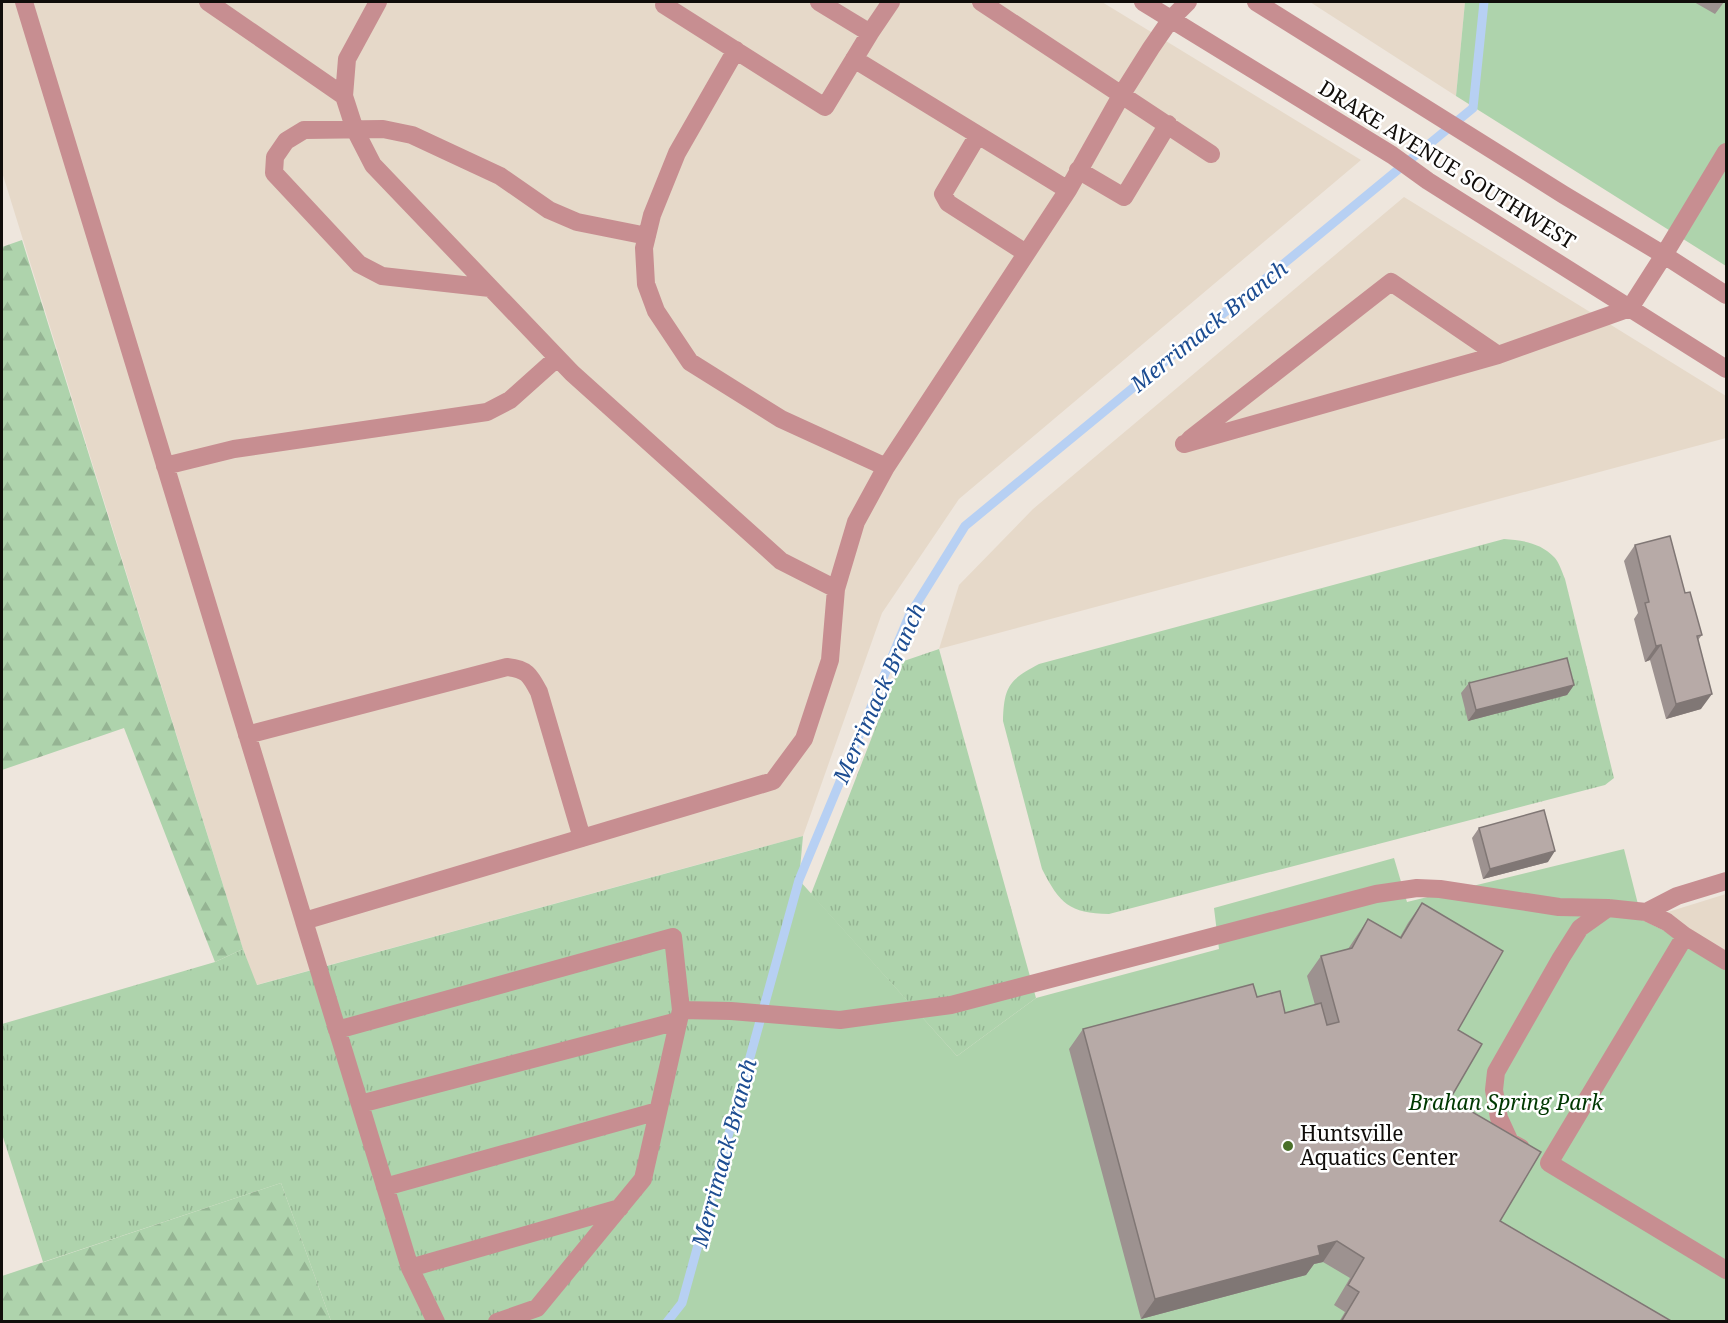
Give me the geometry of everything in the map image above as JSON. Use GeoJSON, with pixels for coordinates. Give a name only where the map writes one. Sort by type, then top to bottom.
{"type":"FeatureCollection","features":[{"type":"Feature","properties":{"kind":"street"},"geometry":{"type":"LineString","coordinates":[[24,2],[410,1268],[436,1322]]}},
{"type":"Feature","properties":{"kind":"street"},"geometry":{"type":"LineString","coordinates":[[208,2],[344,96]]}},
{"type":"Feature","properties":{"kind":"street"},"geometry":{"type":"LineString","coordinates":[[378,2],[347,59],[344,96],[355,130],[373,165],[557,358],[781,561],[836,589]]}},
{"type":"Feature","properties":{"kind":"street"},"geometry":{"type":"LineString","coordinates":[[667,2],[664,5],[825,107],[891,2]]}},
{"type":"Feature","properties":{"kind":"street"},"geometry":{"type":"LineString","coordinates":[[819,2],[870,33]]}},
{"type":"Feature","properties":{"kind":"street"},"geometry":{"type":"LineString","coordinates":[[981,2],[1211,154]]}},
{"type":"Feature","properties":{"kind":"street","name":"DRAKE AVENUE SOUTHWEST"},"geometry":{"type":"LineString","coordinates":[[1143,2],[1392,155],[1428,181],[1726,369]]}},
{"type":"Feature","properties":{"kind":"street"},"geometry":{"type":"LineString","coordinates":[[304,921],[773,781],[804,739],[830,660],[836,589],[856,522],[886,467],[1068,190],[1122,94],[1171,19],[1188,2]]}},
{"type":"Feature","properties":{"kind":"street","name":"DRAKE AVENUE SOUTHWEST"},"geometry":{"type":"LineString","coordinates":[[1256,2],[1726,295]]}},
{"type":"Feature","properties":{"kind":"street"},"geometry":{"type":"LineString","coordinates":[[735,50],[677,153],[652,215],[644,248],[646,284],[656,311],[690,362],[781,419],[886,467]]}},
{"type":"Feature","properties":{"kind":"street"},"geometry":{"type":"LineString","coordinates":[[854,59],[1068,190]]}},
{"type":"Feature","properties":{"kind":"street"},"geometry":{"type":"LineString","coordinates":[[1078,170],[1124,197],[1168,124]]}},
{"type":"Feature","properties":{"kind":"street"},"geometry":{"type":"LineString","coordinates":[[490,288],[382,276],[359,264],[274,173],[275,157],[286,141],[304,130],[383,129],[411,135],[500,176],[549,210],[577,222],[647,236]]}},
{"type":"Feature","properties":{"kind":"street"},"geometry":{"type":"LineString","coordinates":[[978,135],[943,194],[948,203],[1026,253]]}},
{"type":"Feature","properties":{"kind":"street"},"geometry":{"type":"LineString","coordinates":[[1498,355],[1391,282],[1184,444],[1498,355],[1630,308],[1726,152]]}},
{"type":"Feature","properties":{"kind":"street"},"geometry":{"type":"LineString","coordinates":[[165,466],[234,449],[487,412],[510,400],[557,358]]}},
{"type":"Feature","properties":{"kind":"street"},"geometry":{"type":"LineString","coordinates":[[247,735],[507,667],[521,669],[531,677],[539,692],[582,838]]}},
{"type":"Feature","properties":{"kind":"street"},"geometry":{"type":"LineString","coordinates":[[1646,912],[1677,896],[1726,882]]}},
{"type":"Feature","properties":{"kind":"street"},"geometry":{"type":"LineString","coordinates":[[360,1104],[680,1016],[731,1011],[840,1020],[951,1005],[1376,894],[1417,888],[1440,888],[1559,907],[1608,908],[1646,912],[1667,922],[1726,961]]}},
{"type":"Feature","properties":{"kind":"street"},"geometry":{"type":"LineString","coordinates":[[1608,908],[1580,928],[1496,1072],[1494,1090],[1499,1118],[1510,1142],[1549,1163],[1726,1270]]}},
{"type":"Feature","properties":{"kind":"street"},"geometry":{"type":"LineString","coordinates":[[1549,1163],[1685,936]]}},
{"type":"Feature","properties":{"kind":"street"},"geometry":{"type":"LineString","coordinates":[[337,1030],[674,937],[680,1016],[643,1179],[537,1308],[497,1322]]}},
{"type":"Feature","properties":{"kind":"street"},"geometry":{"type":"LineString","coordinates":[[385,1187],[658,1111]]}},
{"type":"Feature","properties":{"kind":"street"},"geometry":{"type":"LineString","coordinates":[[410,1268],[620,1208]]}},
{"type":"Feature","properties":{"kind":"shaded area"},"geometry":{"type":"Polygon","coordinates":[[[2,2],[1102,2],[1361,160],[959,499],[882,613],[803,836],[256,985],[2,172],[2,2]]]}},
{"type":"Feature","properties":{"kind":"shaded area"},"geometry":{"type":"Polygon","coordinates":[[[1310,2],[1465,2],[1456,96],[1310,2]]]}},
{"type":"Feature","properties":{"kind":"shaded area"},"geometry":{"type":"Polygon","coordinates":[[[1404,197],[1726,396],[1726,438],[939,649],[959,585],[1033,509],[1404,197]]]}},
{"type":"Feature","properties":{"kind":"shaded area"},"geometry":{"type":"Polygon","coordinates":[[[1726,894],[1726,960],[1642,920],[1726,894]]]}},
{"type":"Feature","properties":{"kind":"green space"},"geometry":{"type":"Polygon","coordinates":[[[1465,2],[1726,2],[1726,266],[1456,96],[1465,2]]]}},
{"type":"Feature","properties":{"kind":"green space"},"geometry":{"type":"Polygon","coordinates":[[[22,240],[243,949],[215,962],[124,728],[2,770],[2,247],[22,240]]]}},
{"type":"Feature","properties":{"kind":"green space"},"geometry":{"type":"Polygon","coordinates":[[[1504,539],[1524,541],[1543,548],[1554,557],[1560,567],[1565,579],[1614,778],[1605,785],[1109,914],[1075,909],[1054,891],[1042,869],[1003,721],[1007,692],[1010,685],[1021,675],[1039,664],[1504,539]]]}},
{"type":"Feature","properties":{"kind":"green space"},"geometry":{"type":"Polygon","coordinates":[[[939,649],[1036,998],[957,1056],[811,894],[901,662],[939,649]]]}},
{"type":"Feature","properties":{"kind":"green space"},"geometry":{"type":"Polygon","coordinates":[[[803,836],[799,880],[682,1303],[667,1321],[331,1321],[281,1183],[43,1262],[2,1134],[2,1024],[215,962],[243,949],[257,985],[803,836]]]}},
{"type":"Feature","properties":{"kind":"green space","name":"Brahan Spring Park"},"geometry":{"type":"Polygon","coordinates":[[[1624,849],[1642,920],[1726,960],[1726,1321],[667,1322],[682,1303],[799,880],[957,1056],[1036,998],[1219,949],[1214,908],[1394,858],[1407,902],[1624,849]]]}},
{"type":"Feature","properties":{"kind":"green space"},"geometry":{"type":"Polygon","coordinates":[[[281,1183],[331,1321],[2,1321],[2,1276],[281,1183]]]}},
{"type":"Feature","properties":{"kind":"building"},"geometry":{"type":"Polygon","coordinates":[[[1670,536],[1685,593],[1690,592],[1702,635],[1697,636],[1712,694],[1676,704],[1661,645],[1656,646],[1645,603],[1649,602],[1635,545],[1670,536]]]}},
{"type":"Feature","properties":{"kind":"building"},"geometry":{"type":"Polygon","coordinates":[[[1567,658],[1574,685],[1476,710],[1469,683],[1567,658]]]}},
{"type":"Feature","properties":{"kind":"building"},"geometry":{"type":"Polygon","coordinates":[[[1544,810],[1555,851],[1490,869],[1479,828],[1544,810]]]}},
{"type":"Feature","properties":{"kind":"building","name":"Huntsville Aquatics Center"},"geometry":{"type":"Polygon","coordinates":[[[1422,903],[1503,951],[1458,1030],[1482,1044],[1450,1099],[1541,1152],[1500,1221],[1673,1322],[1341,1322],[1359,1292],[1348,1285],[1364,1258],[1337,1241],[1318,1246],[1320,1255],[1155,1299],[1083,1029],[1253,984],[1257,997],[1280,991],[1285,1013],[1321,1003],[1327,1025],[1339,1022],[1321,956],[1352,948],[1368,919],[1401,938],[1422,903]]]}},
{"type":"Feature","properties":{"kind":"waterway","name":"Merrimack Branch"},"geometry":{"type":"LineString","coordinates":[[667,1322],[682,1303],[799,880],[909,616],[965,526],[1473,108],[1484,2]]}},
{"type":"Feature","properties":{"kind":"place","name":"Huntsville Aquatics Center"},"geometry":{"type":"Point","coordinates":[1288,1146]}}]}
